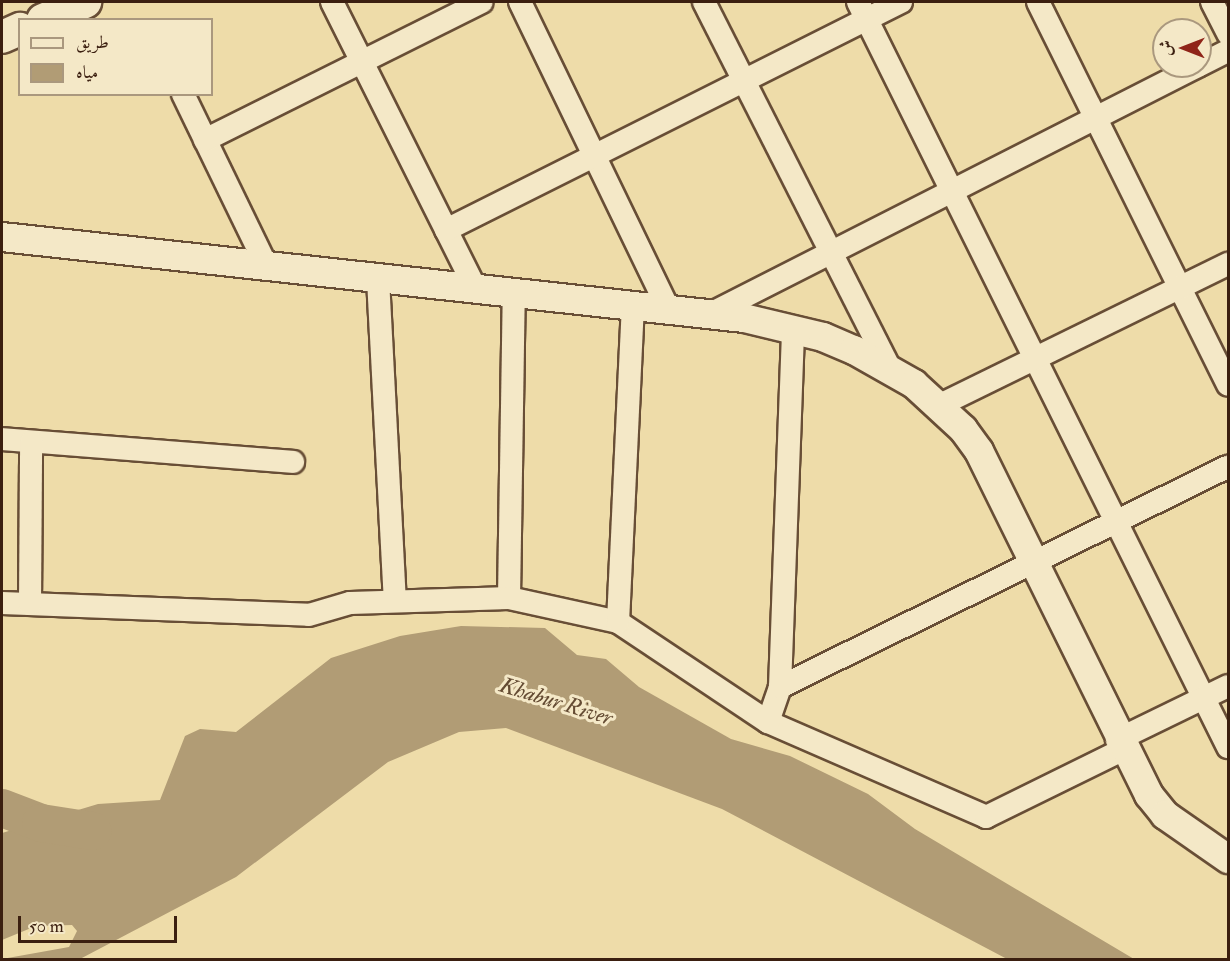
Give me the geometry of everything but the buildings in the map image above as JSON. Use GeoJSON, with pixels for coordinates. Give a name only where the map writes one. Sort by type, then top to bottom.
{"type":"FeatureCollection","features":[{"type":"Feature","properties":{"kind":"main road"},"geometry":{"type":"LineString","coordinates":[[48,18],[85,2]]}},
{"type":"Feature","properties":{"kind":"main road"},"geometry":{"type":"LineString","coordinates":[[2,37],[18,30]]}},
{"type":"Feature","properties":{"kind":"street"},"geometry":{"type":"LineString","coordinates":[[332,2],[476,290]]}},
{"type":"Feature","properties":{"kind":"street"},"geometry":{"type":"LineString","coordinates":[[205,140],[482,2]]}},
{"type":"Feature","properties":{"kind":"street"},"geometry":{"type":"LineString","coordinates":[[520,2],[669,310]]}},
{"type":"Feature","properties":{"kind":"street"},"geometry":{"type":"LineString","coordinates":[[704,2],[891,370]]}},
{"type":"Feature","properties":{"kind":"street"},"geometry":{"type":"LineString","coordinates":[[446,230],[744,80],[863,10],[901,2]]}},
{"type":"Feature","properties":{"kind":"street"},"geometry":{"type":"LineString","coordinates":[[1038,2],[1228,384]]}},
{"type":"Feature","properties":{"kind":"street"},"geometry":{"type":"LineString","coordinates":[[1212,2],[1228,34]]}},
{"type":"Feature","properties":{"kind":"street"},"geometry":{"type":"LineString","coordinates":[[863,10],[1228,747]]}},
{"type":"Feature","properties":{"kind":"street"},"geometry":{"type":"LineString","coordinates":[[1212,59],[1228,51]]}},
{"type":"Feature","properties":{"kind":"street"},"geometry":{"type":"LineString","coordinates":[[710,314],[1175,78]]}},
{"type":"Feature","properties":{"kind":"street"},"geometry":{"type":"LineString","coordinates":[[184,96],[267,267]]}},
{"type":"Feature","properties":{"kind":"street"},"geometry":{"type":"LineString","coordinates":[[2,237],[710,314],[793,329],[823,337],[891,370],[940,405],[979,451],[1120,745],[1165,815],[1228,859]]}},
{"type":"Feature","properties":{"kind":"street"},"geometry":{"type":"LineString","coordinates":[[940,405],[1228,264]]}},
{"type":"Feature","properties":{"kind":"street"},"geometry":{"type":"LineString","coordinates":[[378,279],[395,600]]}},
{"type":"Feature","properties":{"kind":"street"},"geometry":{"type":"LineString","coordinates":[[509,598],[514,293]]}},
{"type":"Feature","properties":{"kind":"street"},"geometry":{"type":"LineString","coordinates":[[618,622],[633,306]]}},
{"type":"Feature","properties":{"kind":"street"},"geometry":{"type":"LineString","coordinates":[[768,722],[780,687],[793,329]]}},
{"type":"Feature","properties":{"kind":"street"},"geometry":{"type":"LineString","coordinates":[[2,439],[293,462]]}},
{"type":"Feature","properties":{"kind":"street"},"geometry":{"type":"LineString","coordinates":[[30,604],[31,442]]}},
{"type":"Feature","properties":{"kind":"street"},"geometry":{"type":"LineString","coordinates":[[780,687],[1228,467]]}},
{"type":"Feature","properties":{"kind":"street"},"geometry":{"type":"LineString","coordinates":[[2,603],[309,615],[350,603],[509,598],[618,622],[768,722],[986,817],[1228,686]]}},
{"type":"Feature","properties":{"kind":"water","name":"Khabur River"},"geometry":{"type":"Polygon","coordinates":[[[461,626],[545,628],[577,655],[606,659],[639,687],[731,739],[790,756],[868,794],[915,829],[1134,959],[1007,959],[722,809],[506,728],[459,732],[388,762],[236,877],[80,959],[2,959],[69,947],[77,931],[72,925],[36,926],[2,940],[2,833],[98,804],[160,800],[185,736],[200,729],[236,732],[331,658],[400,636],[461,626]]]}},
{"type":"Feature","properties":{"kind":"waterway"},"geometry":{"type":"LineString","coordinates":[[2,808],[41,823],[92,831]]}}]}
